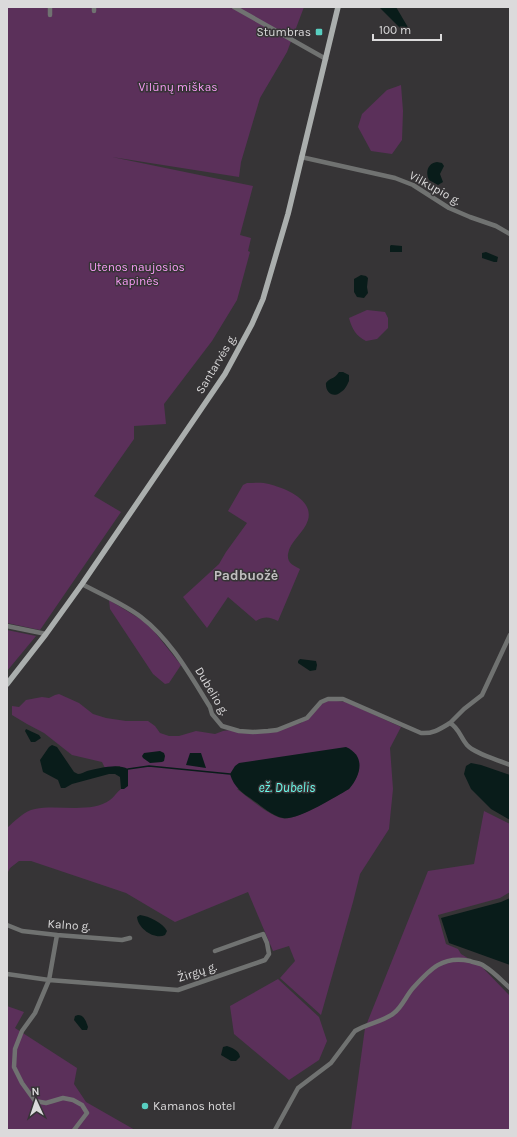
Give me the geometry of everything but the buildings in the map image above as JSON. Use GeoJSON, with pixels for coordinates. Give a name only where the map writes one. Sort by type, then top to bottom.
{"type":"FeatureCollection","features":[{"type":"Feature","properties":{"kind":"main road","name":"Santarvės g."},"geometry":{"type":"LineString","coordinates":[[7,684],[82,584],[225,374],[252,324],[263,299],[278,251],[338,7]]}},
{"type":"Feature","properties":{"kind":"street"},"geometry":{"type":"LineString","coordinates":[[50,7],[50,15]]}},
{"type":"Feature","properties":{"kind":"street"},"geometry":{"type":"LineString","coordinates":[[234,7],[326,59]]}},
{"type":"Feature","properties":{"kind":"street","name":"Vilkupio g."},"geometry":{"type":"LineString","coordinates":[[301,157],[395,178],[413,185],[449,208],[470,218],[496,226],[510,234]]}},
{"type":"Feature","properties":{"kind":"street","name":"Dubelio g."},"geometry":{"type":"LineString","coordinates":[[82,584],[134,612],[166,641],[185,666],[210,707],[212,714],[222,726],[253,732],[277,730],[307,718],[320,702],[328,699],[343,699],[422,733],[436,732],[450,723],[464,709],[482,695],[510,635]]}},
{"type":"Feature","properties":{"kind":"street"},"geometry":{"type":"LineString","coordinates":[[7,626],[46,634]]}},
{"type":"Feature","properties":{"kind":"street"},"geometry":{"type":"LineString","coordinates":[[450,723],[458,730],[467,746],[480,753],[510,764]]}},
{"type":"Feature","properties":{"kind":"street","name":"Kalno g."},"geometry":{"type":"LineString","coordinates":[[7,925],[22,931],[57,935],[122,940],[130,938]]}},
{"type":"Feature","properties":{"kind":"street","name":"Žirgų g."},"geometry":{"type":"LineString","coordinates":[[7,974],[49,980],[178,990],[265,960],[269,954],[267,943],[263,934],[215,951]]}},
{"type":"Feature","properties":{"kind":"street"},"geometry":{"type":"LineString","coordinates":[[57,935],[49,980],[35,1013],[19,1037],[15,1049],[14,1067],[22,1083],[35,1101],[46,1103],[63,1098],[73,1100],[82,1105],[87,1113],[74,1130]]}},
{"type":"Feature","properties":{"kind":"street"},"geometry":{"type":"LineString","coordinates":[[275,1130],[298,1088],[331,1063],[355,1031],[382,1020],[395,1012],[422,979],[434,967],[442,962],[462,959],[483,965],[510,988]]}},
{"type":"Feature","properties":{"kind":"green space"},"geometry":{"type":"Polygon","coordinates":[[[7,7],[304,7],[287,52],[260,98],[241,162],[239,177],[112,157],[253,186],[240,235],[251,238],[248,251],[250,252],[237,300],[212,341],[164,404],[166,424],[134,426],[134,439],[94,496],[121,512],[40,630],[7,623],[7,7]]]}},
{"type":"Feature","properties":{"kind":"green space"},"geometry":{"type":"Polygon","coordinates":[[[401,85],[403,111],[402,140],[392,154],[371,151],[358,127],[362,114],[387,90],[401,85]]]}},
{"type":"Feature","properties":{"kind":"green space"},"geometry":{"type":"Polygon","coordinates":[[[367,310],[385,312],[388,318],[388,328],[377,339],[366,341],[355,332],[349,318],[367,310]]]}},
{"type":"Feature","properties":{"kind":"green space"},"geometry":{"type":"Polygon","coordinates":[[[247,483],[266,483],[282,488],[302,500],[307,506],[309,513],[308,520],[291,545],[288,554],[288,560],[300,569],[278,621],[262,618],[256,621],[228,597],[207,628],[183,597],[219,564],[247,523],[228,511],[243,485],[247,483]]]}},
{"type":"Feature","properties":{"kind":"green space"},"geometry":{"type":"Polygon","coordinates":[[[109,600],[142,620],[153,630],[181,665],[169,683],[165,684],[153,674],[110,609],[109,600]]]}},
{"type":"Feature","properties":{"kind":"green space"},"geometry":{"type":"Polygon","coordinates":[[[7,630],[36,636],[7,671],[7,630]]]}},
{"type":"Feature","properties":{"kind":"green space"},"geometry":{"type":"Polygon","coordinates":[[[59,694],[79,703],[93,714],[106,718],[126,721],[148,721],[155,726],[160,733],[169,736],[179,736],[196,731],[215,734],[230,730],[265,733],[301,723],[320,705],[329,700],[346,702],[401,727],[390,748],[393,789],[389,829],[360,874],[321,1015],[280,978],[295,961],[289,946],[273,951],[248,892],[175,922],[126,893],[31,861],[19,861],[10,868],[7,874],[7,828],[16,819],[35,809],[93,807],[110,800],[121,789],[124,789],[120,766],[105,768],[102,762],[72,755],[44,733],[12,715],[12,706],[19,707],[26,700],[42,697],[49,698],[59,694]],[[356,754],[237,789],[270,813],[281,818],[288,818],[305,813],[349,789],[357,777],[359,768],[356,754]]]}},
{"type":"Feature","properties":{"kind":"green space"},"geometry":{"type":"Polygon","coordinates":[[[484,811],[510,824],[510,892],[500,898],[438,915],[446,944],[458,949],[461,954],[481,966],[510,996],[510,1130],[351,1130],[365,1028],[428,871],[474,864],[484,811]]]}},
{"type":"Feature","properties":{"kind":"green space"},"geometry":{"type":"Polygon","coordinates":[[[278,979],[319,1017],[327,1041],[319,1060],[289,1080],[234,1034],[230,1006],[278,979]]]}},
{"type":"Feature","properties":{"kind":"green space"},"geometry":{"type":"Polygon","coordinates":[[[7,1006],[24,1012],[15,1028],[77,1068],[74,1084],[86,1102],[135,1130],[7,1130],[7,1006]]]}},
{"type":"Feature","properties":{"kind":"water"},"geometry":{"type":"Polygon","coordinates":[[[379,7],[396,7],[409,31],[407,33],[403,31],[379,7]]]}},
{"type":"Feature","properties":{"kind":"water"},"geometry":{"type":"Polygon","coordinates":[[[437,162],[442,163],[444,166],[440,174],[443,182],[438,185],[429,180],[427,174],[429,166],[437,162]]]}},
{"type":"Feature","properties":{"kind":"water"},"geometry":{"type":"Polygon","coordinates":[[[391,245],[402,246],[402,252],[390,252],[391,245]]]}},
{"type":"Feature","properties":{"kind":"water"},"geometry":{"type":"Polygon","coordinates":[[[486,252],[498,257],[497,262],[482,258],[482,253],[486,252]]]}},
{"type":"Feature","properties":{"kind":"water"},"geometry":{"type":"Polygon","coordinates":[[[361,275],[368,278],[368,293],[364,298],[357,297],[354,292],[354,279],[361,275]]]}},
{"type":"Feature","properties":{"kind":"water"},"geometry":{"type":"Polygon","coordinates":[[[339,372],[349,375],[349,381],[342,391],[338,394],[332,395],[328,392],[326,383],[339,372]]]}},
{"type":"Feature","properties":{"kind":"water"},"geometry":{"type":"Polygon","coordinates":[[[300,659],[316,661],[316,670],[310,671],[298,663],[300,659]]]}},
{"type":"Feature","properties":{"kind":"water"},"geometry":{"type":"Polygon","coordinates":[[[26,729],[39,735],[41,738],[35,742],[31,742],[25,731],[26,729]]]}},
{"type":"Feature","properties":{"kind":"water"},"geometry":{"type":"Polygon","coordinates":[[[52,745],[57,747],[74,772],[78,774],[108,767],[119,766],[128,769],[128,786],[121,789],[120,777],[115,774],[109,774],[61,788],[58,780],[43,772],[40,760],[52,745]]]}},
{"type":"Feature","properties":{"kind":"water","name":"ež. Dubelis"},"geometry":{"type":"Polygon","coordinates":[[[346,747],[357,755],[360,766],[359,772],[349,789],[316,808],[289,818],[283,818],[275,815],[239,790],[230,774],[239,763],[346,747]]]}},
{"type":"Feature","properties":{"kind":"water"},"geometry":{"type":"Polygon","coordinates":[[[160,751],[164,753],[165,756],[164,761],[162,762],[150,763],[142,756],[144,753],[160,751]]]}},
{"type":"Feature","properties":{"kind":"water"},"geometry":{"type":"Polygon","coordinates":[[[190,753],[201,753],[206,768],[186,765],[190,753]]]}},
{"type":"Feature","properties":{"kind":"water"},"geometry":{"type":"Polygon","coordinates":[[[471,763],[510,775],[510,820],[491,809],[471,789],[464,774],[466,766],[471,763]]]}},
{"type":"Feature","properties":{"kind":"water"},"geometry":{"type":"Polygon","coordinates":[[[510,898],[510,965],[449,943],[441,918],[501,902],[510,898]]]}},
{"type":"Feature","properties":{"kind":"water"},"geometry":{"type":"Polygon","coordinates":[[[140,915],[151,918],[162,925],[167,931],[165,935],[152,935],[140,926],[137,917],[140,915]]]}},
{"type":"Feature","properties":{"kind":"water"},"geometry":{"type":"Polygon","coordinates":[[[75,1016],[82,1016],[84,1019],[88,1027],[87,1030],[82,1030],[74,1020],[75,1016]]]}},
{"type":"Feature","properties":{"kind":"water"},"geometry":{"type":"Polygon","coordinates":[[[227,1046],[238,1053],[240,1057],[236,1061],[231,1061],[221,1055],[223,1047],[227,1046]]]}},
{"type":"Feature","properties":{"kind":"waterway"},"geometry":{"type":"LineString","coordinates":[[128,769],[149,766],[230,774]]}},
{"type":"Feature","properties":{"kind":"place","name":"Stumbras"},"geometry":{"type":"Point","coordinates":[319,32]}},
{"type":"Feature","properties":{"kind":"place","name":"Kamanos hotel"},"geometry":{"type":"Point","coordinates":[145,1106]}},
{"type":"Feature","properties":{"kind":"district","name":"Padbuožė"},"geometry":{"type":"Point","coordinates":[246,575]}},
{"type":"Feature","properties":{"kind":"park label","name":"Vilūnų miškas"},"geometry":{"type":"Point","coordinates":[178,87]}},
{"type":"Feature","properties":{"kind":"park label","name":"Utenos naujosios kapinės"},"geometry":{"type":"Point","coordinates":[137,274]}}]}
